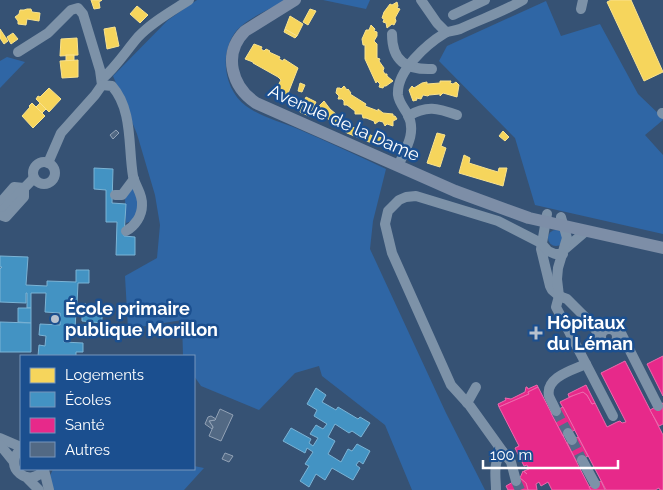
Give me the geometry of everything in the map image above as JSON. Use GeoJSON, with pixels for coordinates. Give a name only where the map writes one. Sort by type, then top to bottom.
{"type":"FeatureCollection","features":[{"type":"Feature","properties":{"kind":"main road","name":"Avenue de la Dame"},"geometry":{"type":"LineString","coordinates":[[295,0],[252,26],[239,38],[232,58],[233,72],[236,83],[247,97],[267,109],[455,191],[496,205],[546,218],[663,240]]}},
{"type":"Feature","properties":{"kind":"main road","name":"Avenue de la Dame"},"geometry":{"type":"LineString","coordinates":[[563,222],[586,231],[663,248]]}},
{"type":"Feature","properties":{"kind":"street"},"geometry":{"type":"LineString","coordinates":[[48,163],[60,133],[95,95],[102,82],[139,36],[161,18],[189,0]]}},
{"type":"Feature","properties":{"kind":"street"},"geometry":{"type":"LineString","coordinates":[[421,0],[437,23],[446,32]]}},
{"type":"Feature","properties":{"kind":"street"},"geometry":{"type":"LineString","coordinates":[[398,166],[411,135],[411,124],[398,95],[400,83],[414,58],[446,32],[456,30],[523,0]]}},
{"type":"Feature","properties":{"kind":"street"},"geometry":{"type":"LineString","coordinates":[[453,15],[481,2],[484,18]]}},
{"type":"Feature","properties":{"kind":"street"},"geometry":{"type":"LineString","coordinates":[[18,52],[48,34],[71,10],[78,8],[85,20],[102,82]]}},
{"type":"Feature","properties":{"kind":"street"},"geometry":{"type":"LineString","coordinates":[[392,34],[394,53],[401,61],[408,66],[419,69],[432,69]]}},
{"type":"Feature","properties":{"kind":"street"},"geometry":{"type":"LineString","coordinates":[[102,82],[112,86],[123,107],[128,125],[134,179],[140,192],[142,206],[139,217],[131,228],[126,231]]}},
{"type":"Feature","properties":{"kind":"street"},"geometry":{"type":"LineString","coordinates":[[408,116],[420,109],[432,108],[457,116]]}},
{"type":"Feature","properties":{"kind":"street"},"geometry":{"type":"LineString","coordinates":[[0,215],[34,178],[33,174],[39,163],[48,163],[54,169],[54,177],[49,183],[42,184],[34,178]]}},
{"type":"Feature","properties":{"kind":"street"},"geometry":{"type":"LineString","coordinates":[[115,195],[122,195],[134,179]]}},
{"type":"Feature","properties":{"kind":"street"},"geometry":{"type":"LineString","coordinates":[[0,202],[14,187],[24,188]]}},
{"type":"Feature","properties":{"kind":"street"},"geometry":{"type":"LineString","coordinates":[[516,481],[511,462],[467,403],[451,385],[396,263],[385,228],[385,220],[388,211],[399,200],[416,196],[498,221],[541,243],[548,251],[556,254],[564,252],[586,231]]}},
{"type":"Feature","properties":{"kind":"street"},"geometry":{"type":"LineString","coordinates":[[546,218],[541,252],[550,286],[559,296],[567,299],[589,321],[606,344],[614,343],[616,336],[610,330],[589,321]]}},
{"type":"Feature","properties":{"kind":"street"},"geometry":{"type":"LineString","coordinates":[[563,222],[567,238],[557,276],[559,296],[556,307],[613,416]]}},
{"type":"Feature","properties":{"kind":"street"},"geometry":{"type":"LineString","coordinates":[[622,333],[658,406]]}},
{"type":"Feature","properties":{"kind":"street"},"geometry":{"type":"LineString","coordinates":[[556,411],[549,395],[552,383],[559,377],[586,364]]}},
{"type":"Feature","properties":{"kind":"street"},"geometry":{"type":"LineString","coordinates":[[467,403],[476,387]]}},
{"type":"Feature","properties":{"kind":"street"},"geometry":{"type":"LineString","coordinates":[[0,438],[20,448]]}},
{"type":"Feature","properties":{"kind":"street"},"geometry":{"type":"LineString","coordinates":[[0,445],[14,462],[18,473],[28,479],[39,490]]}},
{"type":"Feature","properties":{"kind":"street"},"geometry":{"type":"LineString","coordinates":[[14,462],[16,453],[20,449]]}},
{"type":"Feature","properties":{"kind":"street"},"geometry":{"type":"LineString","coordinates":[[496,490],[496,462],[497,457],[503,452]]}},
{"type":"Feature","properties":{"kind":"street"},"geometry":{"type":"LineString","coordinates":[[582,460],[595,484]]}},
{"type":"Feature","properties":{"kind":"street"},"geometry":{"type":"LineString","coordinates":[[28,479],[37,477],[43,470]]}},
{"type":"Feature","properties":{"kind":"street"},"geometry":{"type":"LineString","coordinates":[[44,470],[49,490]]}},
{"type":"Feature","properties":{"kind":"shaded area"},"geometry":{"type":"Polygon","coordinates":[[[197,0],[286,0],[242,25],[231,39],[226,59],[226,70],[232,90],[238,99],[258,113],[386,169],[373,221],[370,249],[446,413],[485,490],[412,490],[385,425],[322,376],[319,366],[295,373],[259,410],[201,386],[195,377],[195,355],[183,355],[182,320],[128,329],[125,276],[157,258],[160,225],[155,195],[137,134],[113,76],[168,20],[197,0]]]}},
{"type":"Feature","properties":{"kind":"shaded area"},"geometry":{"type":"Polygon","coordinates":[[[323,0],[370,0],[366,9],[323,0]]]}},
{"type":"Feature","properties":{"kind":"shaded area"},"geometry":{"type":"Polygon","coordinates":[[[546,1],[561,36],[600,24],[638,94],[663,118],[645,135],[663,155],[663,234],[535,205],[515,138],[439,61],[447,46],[546,1]]]}},
{"type":"Feature","properties":{"kind":"shaded area"},"geometry":{"type":"Polygon","coordinates":[[[7,57],[25,62],[0,88],[0,61],[7,57]]]}},
{"type":"Feature","properties":{"kind":"shaded area"},"geometry":{"type":"Polygon","coordinates":[[[133,185],[138,195],[139,207],[136,217],[126,223],[125,198],[133,185]]]}},
{"type":"Feature","properties":{"kind":"shaded area"},"geometry":{"type":"Polygon","coordinates":[[[553,230],[559,230],[564,235],[562,244],[553,246],[548,241],[548,235],[553,230]]]}},
{"type":"Feature","properties":{"kind":"shaded area"},"geometry":{"type":"Polygon","coordinates":[[[195,466],[204,468],[184,490],[53,490],[50,476],[53,470],[195,470],[195,466]]]}},
{"type":"Feature","properties":{"kind":"building: Logements"},"geometry":{"type":"Polygon","coordinates":[[[91,0],[102,0],[99,2],[100,8],[94,9],[91,0]]]}},
{"type":"Feature","properties":{"kind":"building: Logements"},"geometry":{"type":"Polygon","coordinates":[[[611,0],[631,0],[663,72],[644,81],[607,2],[611,0]]]}},
{"type":"Feature","properties":{"kind":"building: Logements"},"geometry":{"type":"Polygon","coordinates":[[[397,2],[397,8],[400,9],[395,18],[396,21],[394,25],[392,24],[387,28],[382,18],[384,12],[390,4],[392,5],[397,2]]]}},
{"type":"Feature","properties":{"kind":"building: Logements"},"geometry":{"type":"Polygon","coordinates":[[[137,6],[148,15],[140,23],[130,14],[137,6]]]}},
{"type":"Feature","properties":{"kind":"building: Logements"},"geometry":{"type":"Polygon","coordinates":[[[27,9],[40,13],[39,21],[27,19],[26,25],[18,24],[15,17],[19,14],[20,10],[27,9]]]}},
{"type":"Feature","properties":{"kind":"building: Logements"},"geometry":{"type":"Polygon","coordinates":[[[310,9],[316,11],[308,25],[303,22],[310,9]]]}},
{"type":"Feature","properties":{"kind":"building: Logements"},"geometry":{"type":"Polygon","coordinates":[[[290,16],[303,24],[297,36],[285,29],[290,16]]]}},
{"type":"Feature","properties":{"kind":"building: Logements"},"geometry":{"type":"Polygon","coordinates":[[[371,25],[375,29],[374,31],[377,32],[374,41],[377,44],[377,58],[380,59],[379,61],[384,68],[385,74],[393,81],[383,88],[379,87],[380,84],[377,81],[376,83],[365,59],[365,45],[363,45],[362,39],[366,30],[369,30],[371,25]]]}},
{"type":"Feature","properties":{"kind":"building: Logements"},"geometry":{"type":"Polygon","coordinates":[[[115,27],[119,46],[107,49],[104,29],[115,27]]]}},
{"type":"Feature","properties":{"kind":"building: Logements"},"geometry":{"type":"Polygon","coordinates":[[[0,29],[8,41],[4,44],[0,38],[0,29]]]}},
{"type":"Feature","properties":{"kind":"building: Logements"},"geometry":{"type":"Polygon","coordinates":[[[285,29],[297,36],[295,38],[284,32],[285,29]]]}},
{"type":"Feature","properties":{"kind":"building: Logements"},"geometry":{"type":"Polygon","coordinates":[[[13,33],[18,39],[11,44],[7,37],[13,33]]]}},
{"type":"Feature","properties":{"kind":"building: Logements"},"geometry":{"type":"Polygon","coordinates":[[[77,38],[78,55],[60,56],[61,39],[77,38]]]}},
{"type":"Feature","properties":{"kind":"building: Logements"},"geometry":{"type":"Polygon","coordinates":[[[254,44],[262,47],[261,49],[264,51],[266,49],[270,51],[280,57],[279,59],[283,61],[284,59],[298,68],[287,96],[276,89],[281,80],[278,77],[245,59],[254,44]]]}},
{"type":"Feature","properties":{"kind":"building: Logements"},"geometry":{"type":"Polygon","coordinates":[[[66,55],[74,55],[74,61],[66,61],[66,55]]]}},
{"type":"Feature","properties":{"kind":"building: Logements"},"geometry":{"type":"Polygon","coordinates":[[[78,60],[78,77],[62,78],[60,61],[78,60]]]}},
{"type":"Feature","properties":{"kind":"building: Logements"},"geometry":{"type":"Polygon","coordinates":[[[440,81],[451,81],[450,83],[453,84],[456,82],[459,85],[457,97],[443,93],[440,96],[440,94],[423,95],[421,99],[416,98],[417,100],[413,101],[409,90],[412,86],[414,88],[422,83],[440,83],[440,81]]]}},
{"type":"Feature","properties":{"kind":"building: Logements"},"geometry":{"type":"Polygon","coordinates":[[[300,83],[305,85],[302,92],[298,91],[300,83]]]}},
{"type":"Feature","properties":{"kind":"building: Logements"},"geometry":{"type":"Polygon","coordinates":[[[344,86],[350,94],[366,104],[365,106],[378,111],[378,109],[383,113],[393,114],[397,119],[393,121],[393,126],[387,124],[385,126],[383,122],[379,121],[375,124],[374,121],[363,118],[362,114],[355,114],[355,111],[344,105],[342,99],[338,99],[337,88],[341,89],[344,86]]]}},
{"type":"Feature","properties":{"kind":"building: Logements"},"geometry":{"type":"Polygon","coordinates":[[[49,88],[61,99],[49,112],[36,99],[49,88]]]}},
{"type":"Feature","properties":{"kind":"building: Logements"},"geometry":{"type":"Polygon","coordinates":[[[306,97],[316,102],[311,112],[301,108],[306,97]]]}},
{"type":"Feature","properties":{"kind":"building: Logements"},"geometry":{"type":"Polygon","coordinates":[[[324,101],[330,109],[350,126],[375,137],[387,138],[387,146],[374,144],[347,133],[324,116],[318,107],[324,101]]]}},
{"type":"Feature","properties":{"kind":"building: Logements"},"geometry":{"type":"Polygon","coordinates":[[[32,103],[45,116],[33,128],[22,116],[32,103]]]}},
{"type":"Feature","properties":{"kind":"building: Logements"},"geometry":{"type":"Polygon","coordinates":[[[40,103],[46,109],[42,113],[36,107],[40,103]]]}},
{"type":"Feature","properties":{"kind":"building: Logements"},"geometry":{"type":"Polygon","coordinates":[[[301,108],[311,112],[309,116],[300,112],[301,108]]]}},
{"type":"Feature","properties":{"kind":"building: Logements"},"geometry":{"type":"Polygon","coordinates":[[[503,131],[509,137],[505,141],[499,136],[503,131]]]}},
{"type":"Feature","properties":{"kind":"building: Logements"},"geometry":{"type":"Polygon","coordinates":[[[437,133],[445,135],[441,146],[446,148],[440,167],[427,163],[437,133]]]}},
{"type":"Feature","properties":{"kind":"building: Logements"},"geometry":{"type":"Polygon","coordinates":[[[464,155],[470,158],[469,163],[488,169],[498,172],[499,168],[507,168],[503,186],[459,173],[464,155]]]}},
{"type":"Feature","properties":{"kind":"building: Écoles"},"geometry":{"type":"Polygon","coordinates":[[[94,168],[113,169],[112,203],[126,204],[124,236],[135,237],[135,255],[116,255],[117,222],[106,222],[106,190],[94,189],[94,168]]]}},
{"type":"Feature","properties":{"kind":"building: Écoles"},"geometry":{"type":"Polygon","coordinates":[[[0,256],[28,257],[26,285],[47,286],[47,281],[76,282],[76,270],[89,270],[89,283],[78,283],[77,304],[86,304],[86,309],[95,309],[96,312],[102,312],[102,323],[82,321],[82,310],[76,310],[75,330],[65,330],[64,342],[83,343],[83,352],[76,352],[76,355],[38,355],[39,345],[45,346],[46,336],[39,335],[40,324],[60,325],[60,313],[45,312],[46,293],[31,293],[31,308],[27,308],[27,293],[26,303],[0,302],[0,269],[2,267],[0,267],[0,256]]]}},
{"type":"Feature","properties":{"kind":"building: Écoles"},"geometry":{"type":"Polygon","coordinates":[[[18,308],[31,308],[31,323],[18,322],[18,308]]]}},
{"type":"Feature","properties":{"kind":"building: Écoles"},"geometry":{"type":"Polygon","coordinates":[[[0,322],[31,323],[31,352],[0,352],[0,322]]]}},
{"type":"Feature","properties":{"kind":"building: Écoles"},"geometry":{"type":"Polygon","coordinates":[[[316,388],[326,395],[322,402],[336,410],[338,407],[358,419],[360,417],[370,423],[361,437],[352,431],[349,433],[335,424],[328,437],[335,441],[328,454],[341,462],[348,449],[352,451],[357,444],[370,451],[363,464],[359,461],[356,465],[360,468],[353,480],[332,468],[325,480],[316,474],[309,487],[300,481],[309,466],[305,464],[313,452],[307,448],[305,453],[283,441],[291,428],[311,439],[309,443],[313,446],[318,438],[310,434],[316,425],[323,429],[327,424],[314,416],[317,410],[307,404],[316,388]]]}},
{"type":"Feature","properties":{"kind":"building: Santé"},"geometry":{"type":"Polygon","coordinates":[[[663,356],[663,396],[647,364],[663,356]]]}},
{"type":"Feature","properties":{"kind":"building: Santé"},"geometry":{"type":"Polygon","coordinates":[[[625,361],[663,435],[663,490],[659,488],[655,490],[606,490],[560,402],[583,392],[592,404],[595,403],[607,427],[620,421],[622,423],[626,422],[601,373],[625,361]]]}},
{"type":"Feature","properties":{"kind":"building: Santé"},"geometry":{"type":"Polygon","coordinates":[[[537,385],[538,387],[528,392],[529,394],[499,407],[498,404],[506,400],[505,398],[511,399],[525,392],[526,387],[528,389],[537,385]]]}},
{"type":"Feature","properties":{"kind":"building: Santé"},"geometry":{"type":"Polygon","coordinates":[[[586,385],[595,403],[592,404],[583,392],[569,397],[568,394],[586,385]]]}},
{"type":"Feature","properties":{"kind":"building: Santé"},"geometry":{"type":"Polygon","coordinates":[[[538,387],[591,490],[552,490],[548,482],[541,486],[539,482],[536,484],[537,490],[528,490],[526,483],[520,478],[523,471],[527,474],[524,471],[529,469],[527,465],[524,466],[515,448],[519,446],[499,407],[529,394],[528,392],[538,387]]]}},
{"type":"Feature","properties":{"kind":"building: Santé"},"geometry":{"type":"Polygon","coordinates":[[[663,403],[663,424],[659,426],[650,410],[663,403]]]}},
{"type":"Feature","properties":{"kind":"building: Santé"},"geometry":{"type":"Polygon","coordinates":[[[563,407],[575,430],[563,436],[551,413],[563,407]]]}},
{"type":"Feature","properties":{"kind":"building: Santé"},"geometry":{"type":"Polygon","coordinates":[[[578,437],[588,456],[577,462],[567,443],[578,437]]]}},
{"type":"Feature","properties":{"kind":"building: Santé"},"geometry":{"type":"Polygon","coordinates":[[[520,478],[526,483],[528,490],[508,490],[506,486],[520,478]]]}},
{"type":"Feature","properties":{"kind":"building: Santé"},"geometry":{"type":"Polygon","coordinates":[[[601,481],[605,490],[591,490],[589,487],[601,481]]]}},
{"type":"Feature","properties":{"kind":"building: Autres"},"geometry":{"type":"Polygon","coordinates":[[[116,130],[119,133],[113,139],[110,135],[116,130]]]}},
{"type":"Feature","properties":{"kind":"building: Autres"},"geometry":{"type":"Polygon","coordinates":[[[220,409],[233,415],[221,441],[209,436],[213,427],[209,421],[215,420],[220,409]]]}},
{"type":"Feature","properties":{"kind":"building: Autres"},"geometry":{"type":"Polygon","coordinates":[[[211,416],[216,419],[209,421],[213,427],[212,429],[205,424],[208,417],[211,416]]]}},
{"type":"Feature","properties":{"kind":"building: Autres"},"geometry":{"type":"Polygon","coordinates":[[[225,453],[233,456],[229,462],[222,459],[225,453]]]}},
{"type":"Feature","properties":{"kind":"tunnel"},"geometry":{"type":"LineString","coordinates":[[556,411],[568,433]]}},
{"type":"Feature","properties":{"kind":"tunnel"},"geometry":{"type":"LineString","coordinates":[[572,440],[582,460]]}},
{"type":"Feature","properties":{"kind":"tunnel"},"geometry":{"type":"LineString","coordinates":[[516,481],[520,490]]}},
{"type":"Feature","properties":{"kind":"place","name":"École primaire publique Morillon"},"geometry":{"type":"Point","coordinates":[55,319]}},
{"type":"Feature","properties":{"kind":"place","name":"Hôpitaux du Léman"},"geometry":{"type":"Point","coordinates":[536,333]}}]}
